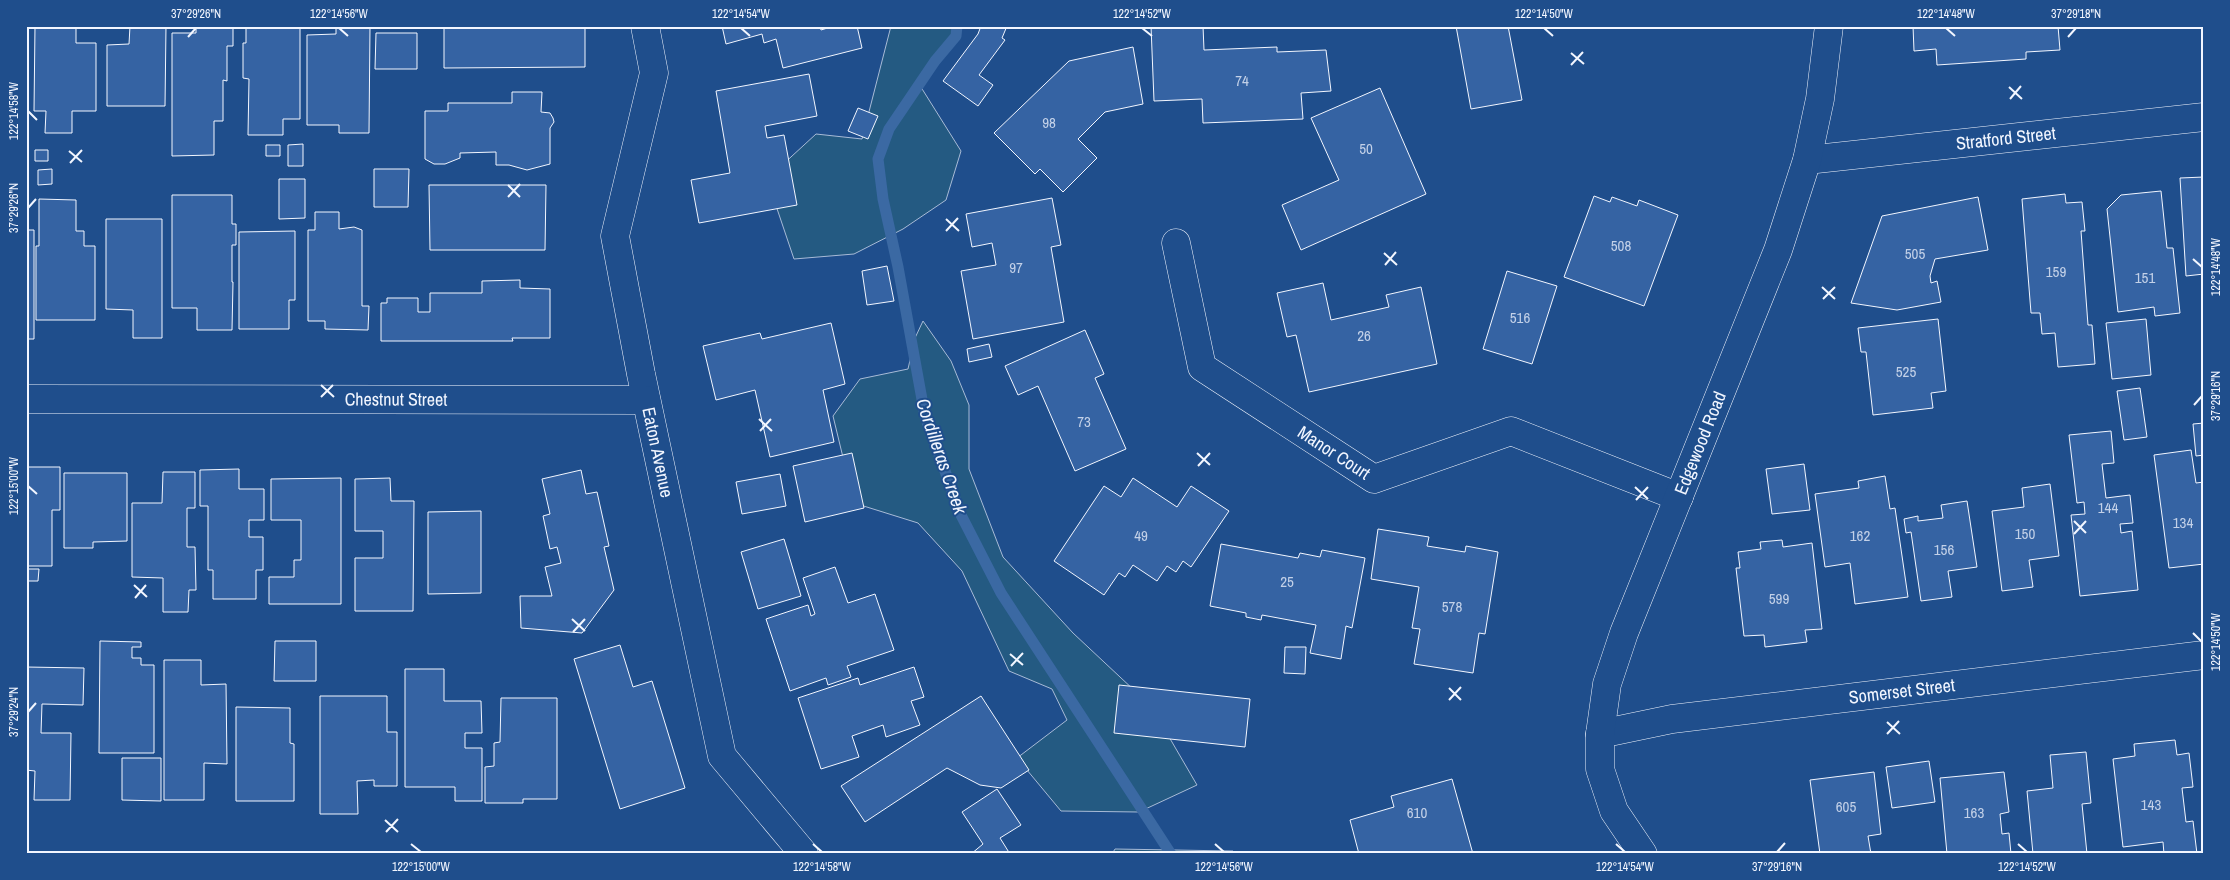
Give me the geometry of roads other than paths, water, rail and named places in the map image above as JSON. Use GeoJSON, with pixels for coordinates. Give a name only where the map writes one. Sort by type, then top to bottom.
{"type":"FeatureCollection","features":[{"type":"Feature","properties":{"kind":"street","name":"Eaton Avenue"},"geometry":{"type":"LineString","coordinates":[[644,26],[654,73],[615,236],[646,400],[722,756],[804,854]]}},
{"type":"Feature","properties":{"kind":"street","name":"Edgewood Road"},"geometry":{"type":"LineString","coordinates":[[1643,854],[1614,811],[1600,770],[1600,734],[1607,684],[1624,633],[1778,250],[1807,160],[1820,99],[1829,26]]}},
{"type":"Feature","properties":{"kind":"street","name":"Stratford Street"},"geometry":{"type":"LineString","coordinates":[[1807,160],[2204,117]]}},
{"type":"Feature","properties":{"kind":"street","name":"Manor Court"},"geometry":{"type":"LineString","coordinates":[[1176,243],[1202,367],[1374,479],[1511,431],[1680,497]]}},
{"type":"Feature","properties":{"kind":"street","name":"Chestnut Street"},"geometry":{"type":"LineString","coordinates":[[26,399],[646,400]]}},
{"type":"Feature","properties":{"kind":"street","name":"Somerset Street"},"geometry":{"type":"LineString","coordinates":[[1600,734],[1672,719],[2204,655]]}},
{"type":"Feature","properties":{"kind":"waterway","name":"Cordilleras Creek"},"geometry":{"type":"LineString","coordinates":[[957,26],[956,36],[935,61],[889,129],[878,159],[883,199],[898,267],[925,416],[961,515],[1001,593],[1171,854]]}}]}
